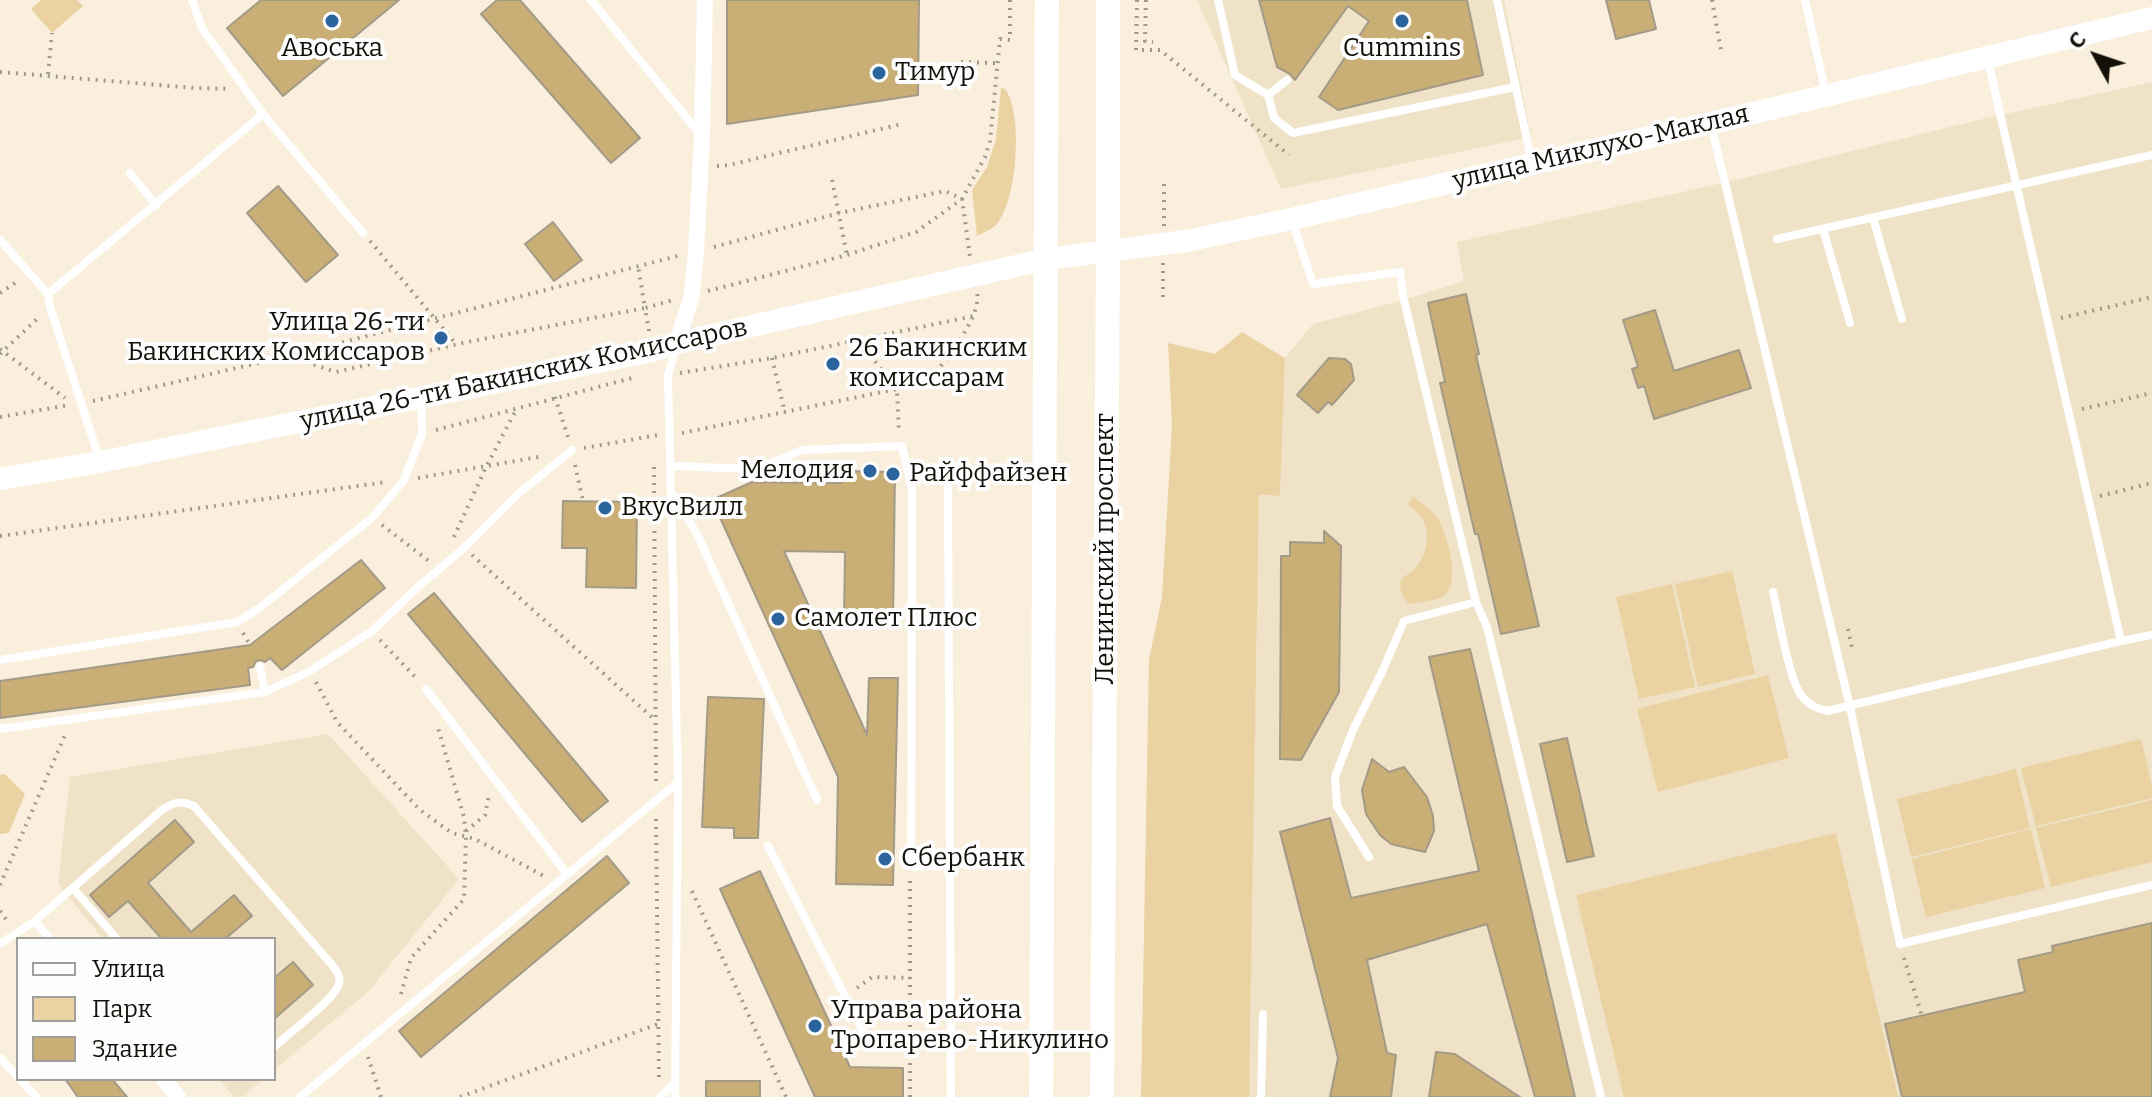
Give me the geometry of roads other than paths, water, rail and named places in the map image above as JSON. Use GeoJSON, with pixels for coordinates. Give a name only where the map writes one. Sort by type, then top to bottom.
{"type":"FeatureCollection","features":[{"type":"Feature","properties":{"kind":"main road"},"geometry":{"type":"LineString","coordinates":[[1041,1097],[1047,0]]}},
{"type":"Feature","properties":{"kind":"main road","name":"Ленинский проспект"},"geometry":{"type":"LineString","coordinates":[[1102,1097],[1108,0]]}},
{"type":"Feature","properties":{"kind":"main road","name":"улица Миклухо-Маклая"},"geometry":{"type":"LineString","coordinates":[[1047,259],[1186,241],[1291,219],[2152,18]]}},
{"type":"Feature","properties":{"kind":"main road","name":"улица 26-ти Бакинских Комиссаров"},"geometry":{"type":"LineString","coordinates":[[0,479],[421,399],[652,351],[1047,259]]}},
{"type":"Feature","properties":{"kind":"street"},"geometry":{"type":"LineString","coordinates":[[677,343],[692,295],[696,251],[705,0]]}},
{"type":"Feature","properties":{"kind":"street"},"geometry":{"type":"LineString","coordinates":[[166,1081],[178,1097]]}},
{"type":"Feature","properties":{"kind":"lane"},"geometry":{"type":"LineString","coordinates":[[192,0],[202,28],[263,114],[363,233]]}},
{"type":"Feature","properties":{"kind":"lane"},"geometry":{"type":"LineString","coordinates":[[591,0],[702,136]]}},
{"type":"Feature","properties":{"kind":"lane"},"geometry":{"type":"LineString","coordinates":[[1218,0],[1235,75],[1268,95],[1274,118],[1293,133],[1515,87]]}},
{"type":"Feature","properties":{"kind":"lane"},"geometry":{"type":"LineString","coordinates":[[1497,0],[1532,163]]}},
{"type":"Feature","properties":{"kind":"lane"},"geometry":{"type":"LineString","coordinates":[[1805,0],[1826,95]]}},
{"type":"Feature","properties":{"kind":"lane"},"geometry":{"type":"LineString","coordinates":[[1987,56],[2121,641]]}},
{"type":"Feature","properties":{"kind":"lane"},"geometry":{"type":"LineString","coordinates":[[1268,95],[1287,80]]}},
{"type":"Feature","properties":{"kind":"lane"},"geometry":{"type":"LineString","coordinates":[[48,294],[263,114]]}},
{"type":"Feature","properties":{"kind":"lane"},"geometry":{"type":"LineString","coordinates":[[1711,123],[1850,707],[1900,944],[2152,885]]}},
{"type":"Feature","properties":{"kind":"lane"},"geometry":{"type":"LineString","coordinates":[[1777,239],[2152,155]]}},
{"type":"Feature","properties":{"kind":"lane"},"geometry":{"type":"LineString","coordinates":[[130,173],[156,205]]}},
{"type":"Feature","properties":{"kind":"lane"},"geometry":{"type":"LineString","coordinates":[[1873,218],[1902,319]]}},
{"type":"Feature","properties":{"kind":"lane"},"geometry":{"type":"LineString","coordinates":[[1291,219],[1313,284],[1400,272],[1476,602],[1487,627],[1601,1097]]}},
{"type":"Feature","properties":{"kind":"lane"},"geometry":{"type":"LineString","coordinates":[[1823,229],[1850,323]]}},
{"type":"Feature","properties":{"kind":"lane"},"geometry":{"type":"LineString","coordinates":[[0,240],[48,294],[100,462]]}},
{"type":"Feature","properties":{"kind":"lane"},"geometry":{"type":"LineString","coordinates":[[675,1097],[678,782],[668,375],[677,343]]}},
{"type":"Feature","properties":{"kind":"lane"},"geometry":{"type":"LineString","coordinates":[[0,660],[237,622],[261,607],[373,517],[404,480],[422,434],[421,399]]}},
{"type":"Feature","properties":{"kind":"lane"},"geometry":{"type":"LineString","coordinates":[[671,466],[757,469],[802,450],[902,446],[912,489],[911,867],[949,866]]}},
{"type":"Feature","properties":{"kind":"lane"},"geometry":{"type":"LineString","coordinates":[[0,729],[265,692],[310,671],[372,631],[517,495],[572,450]]}},
{"type":"Feature","properties":{"kind":"lane"},"geometry":{"type":"LineString","coordinates":[[948,485],[951,1097]]}},
{"type":"Feature","properties":{"kind":"lane"},"geometry":{"type":"LineString","coordinates":[[672,493],[697,534],[817,800]]}},
{"type":"Feature","properties":{"kind":"lane"},"geometry":{"type":"LineString","coordinates":[[1773,592],[1794,681],[1801,696],[1812,707],[1827,711],[2152,635]]}},
{"type":"Feature","properties":{"kind":"lane"},"geometry":{"type":"LineString","coordinates":[[1369,857],[1337,806],[1335,777],[1353,730],[1404,621],[1476,602]]}},
{"type":"Feature","properties":{"kind":"lane"},"geometry":{"type":"LineString","coordinates":[[260,667],[265,692]]}},
{"type":"Feature","properties":{"kind":"lane"},"geometry":{"type":"LineString","coordinates":[[426,689],[567,874]]}},
{"type":"Feature","properties":{"kind":"lane"},"geometry":{"type":"LineString","coordinates":[[300,1097],[678,782]]}},
{"type":"Feature","properties":{"kind":"lane"},"geometry":{"type":"LineString","coordinates":[[0,944],[35,921],[163,809],[175,802],[185,802],[194,806],[339,976],[339,986],[329,999],[276,1045]]}},
{"type":"Feature","properties":{"kind":"lane"},"geometry":{"type":"LineString","coordinates":[[768,846],[865,1035],[951,1042]]}},
{"type":"Feature","properties":{"kind":"lane"},"geometry":{"type":"LineString","coordinates":[[73,888],[115,937]]}},
{"type":"Feature","properties":{"kind":"lane"},"geometry":{"type":"LineString","coordinates":[[35,921],[48,937]]}},
{"type":"Feature","properties":{"kind":"lane"},"geometry":{"type":"LineString","coordinates":[[1261,1097],[1263,1014]]}},
{"type":"Feature","properties":{"kind":"lane"},"geometry":{"type":"LineString","coordinates":[[0,1058],[16,1075]]}},
{"type":"Feature","properties":{"kind":"lane"},"geometry":{"type":"LineString","coordinates":[[8,1067],[16,1061]]}},
{"type":"Feature","properties":{"kind":"lane"},"geometry":{"type":"LineString","coordinates":[[22,1081],[36,1097]]}},
{"type":"Feature","properties":{"kind":"lane"},"geometry":{"type":"LineString","coordinates":[[660,1093],[675,1083]]}},
{"type":"Feature","properties":{"kind":"place","name":"Авоська"},"geometry":{"type":"Point","coordinates":[332,21]}},
{"type":"Feature","properties":{"kind":"place","name":"Cummins"},"geometry":{"type":"Point","coordinates":[1402,21]}},
{"type":"Feature","properties":{"kind":"place","name":"Тимур"},"geometry":{"type":"Point","coordinates":[879,73]}},
{"type":"Feature","properties":{"kind":"place","name":"Улица 26-ти Бакинских Комиссаров"},"geometry":{"type":"Point","coordinates":[441,338]}},
{"type":"Feature","properties":{"kind":"place","name":"26 Бакинским комиссарам"},"geometry":{"type":"Point","coordinates":[833,364]}},
{"type":"Feature","properties":{"kind":"place","name":"Мелодия"},"geometry":{"type":"Point","coordinates":[870,471]}},
{"type":"Feature","properties":{"kind":"place","name":"Райффайзен"},"geometry":{"type":"Point","coordinates":[893,474]}},
{"type":"Feature","properties":{"kind":"place","name":"ВкусВилл"},"geometry":{"type":"Point","coordinates":[605,508]}},
{"type":"Feature","properties":{"kind":"place","name":"Самолет Плюс"},"geometry":{"type":"Point","coordinates":[778,619]}},
{"type":"Feature","properties":{"kind":"place","name":"Сбербанк"},"geometry":{"type":"Point","coordinates":[885,859]}},
{"type":"Feature","properties":{"kind":"place","name":"Управа района Тропарево-Никулино"},"geometry":{"type":"Point","coordinates":[815,1026]}}]}
